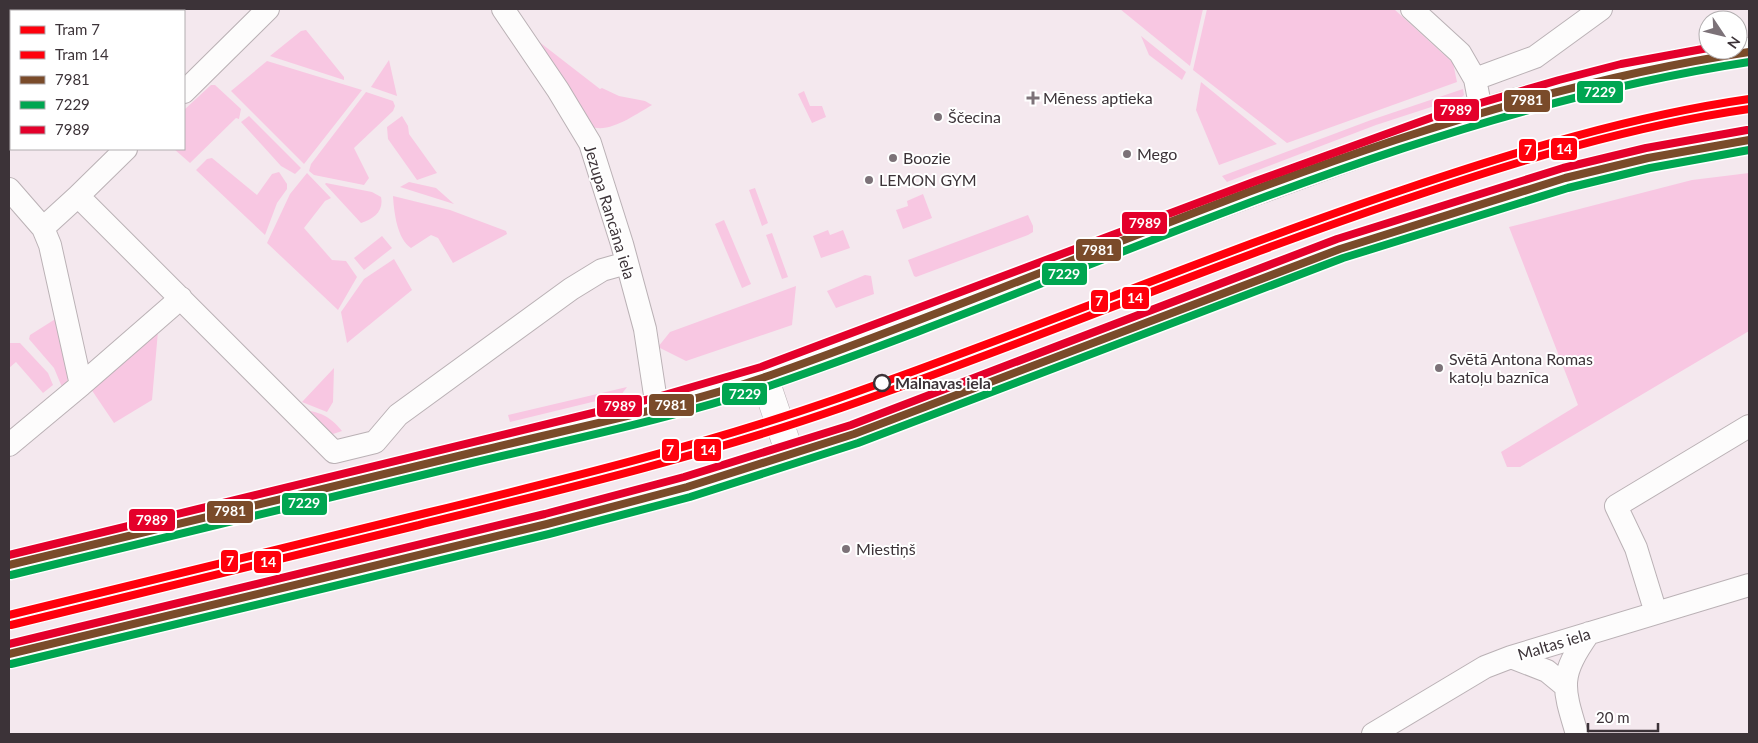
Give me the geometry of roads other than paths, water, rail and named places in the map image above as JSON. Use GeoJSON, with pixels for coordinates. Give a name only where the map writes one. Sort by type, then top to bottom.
{"type":"FeatureCollection","features":[{"type":"Feature","properties":{"kind":"highway"},"geometry":{"type":"LineString","coordinates":[[9,565],[658,408],[764,377],[1303,174],[1481,110],[1616,75],[1703,58],[1749,52]]}},
{"type":"Feature","properties":{"kind":"highway"},"geometry":{"type":"LineString","coordinates":[[9,654],[547,524],[687,487],[854,434],[1340,249],[1565,178],[1648,158],[1749,140]]}},
{"type":"Feature","properties":{"kind":"highway"},"geometry":{"type":"LineString","coordinates":[[764,377],[790,454]]}},
{"type":"Feature","properties":{"kind":"street"},"geometry":{"type":"LineString","coordinates":[[185,91],[268,9]]}},
{"type":"Feature","properties":{"kind":"street","name":"Jezupa Rancāna iela"},"geometry":{"type":"LineString","coordinates":[[503,9],[558,90],[590,143],[645,329],[658,408]]}},
{"type":"Feature","properties":{"kind":"street"},"geometry":{"type":"LineString","coordinates":[[1412,9],[1460,53],[1475,79],[1481,110]]}},
{"type":"Feature","properties":{"kind":"street"},"geometry":{"type":"LineString","coordinates":[[1475,79],[1535,57],[1601,9]]}},
{"type":"Feature","properties":{"kind":"street"},"geometry":{"type":"LineString","coordinates":[[42,228],[125,150]]}},
{"type":"Feature","properties":{"kind":"street"},"geometry":{"type":"LineString","coordinates":[[9,189],[42,228],[50,245],[81,385]]}},
{"type":"Feature","properties":{"kind":"street"},"geometry":{"type":"LineString","coordinates":[[78,196],[334,452],[374,442],[398,415],[571,289],[602,270],[627,263]]}},
{"type":"Feature","properties":{"kind":"street"},"geometry":{"type":"LineString","coordinates":[[9,445],[181,298]]}},
{"type":"Feature","properties":{"kind":"street"},"geometry":{"type":"LineString","coordinates":[[1656,613],[1636,548],[1616,506],[1749,426]]}},
{"type":"Feature","properties":{"kind":"street"},"geometry":{"type":"LineString","coordinates":[[355,448],[362,480]]}},
{"type":"Feature","properties":{"kind":"street","name":"Maltas iela"},"geometry":{"type":"LineString","coordinates":[[1373,734],[1485,667],[1511,657],[1749,585]]}},
{"type":"Feature","properties":{"kind":"street"},"geometry":{"type":"LineString","coordinates":[[1576,734],[1564,684],[1572,658],[1589,633]]}},
{"type":"Feature","properties":{"kind":"street"},"geometry":{"type":"LineString","coordinates":[[1511,657],[1547,671],[1564,684]]}},
{"type":"Feature","properties":{"kind":"tram line","name":"7"},"geometry":{"type":"LineString","coordinates":[[9,615],[530,487],[737,431],[910,373],[1263,239],[1447,175],[1532,148],[1618,125],[1705,106],[1749,99]]}},
{"type":"Feature","properties":{"kind":"tram line","name":"14"},"geometry":{"type":"LineString","coordinates":[[11,625],[525,499],[737,442],[912,383],[1264,249],[1448,185],[1533,158],[1618,135],[1705,116],[1749,109]]}},
{"type":"Feature","properties":{"kind":"place","name":"Mēness aptieka"},"geometry":{"type":"Point","coordinates":[1033,98]}},
{"type":"Feature","properties":{"kind":"place","name":"Ščecina"},"geometry":{"type":"Point","coordinates":[938,117]}},
{"type":"Feature","properties":{"kind":"place","name":"Mego"},"geometry":{"type":"Point","coordinates":[1127,154]}},
{"type":"Feature","properties":{"kind":"place","name":"Boozie"},"geometry":{"type":"Point","coordinates":[893,158]}},
{"type":"Feature","properties":{"kind":"place","name":"LEMON GYM"},"geometry":{"type":"Point","coordinates":[869,180]}},
{"type":"Feature","properties":{"kind":"place","name":"Svētā Antona Romas katoļu baznīca"},"geometry":{"type":"Point","coordinates":[1439,368]}},
{"type":"Feature","properties":{"kind":"place","name":"Malnavas iela"},"geometry":{"type":"Point","coordinates":[882,383]}},
{"type":"Feature","properties":{"kind":"place","name":"Miestiņš"},"geometry":{"type":"Point","coordinates":[846,549]}}]}
